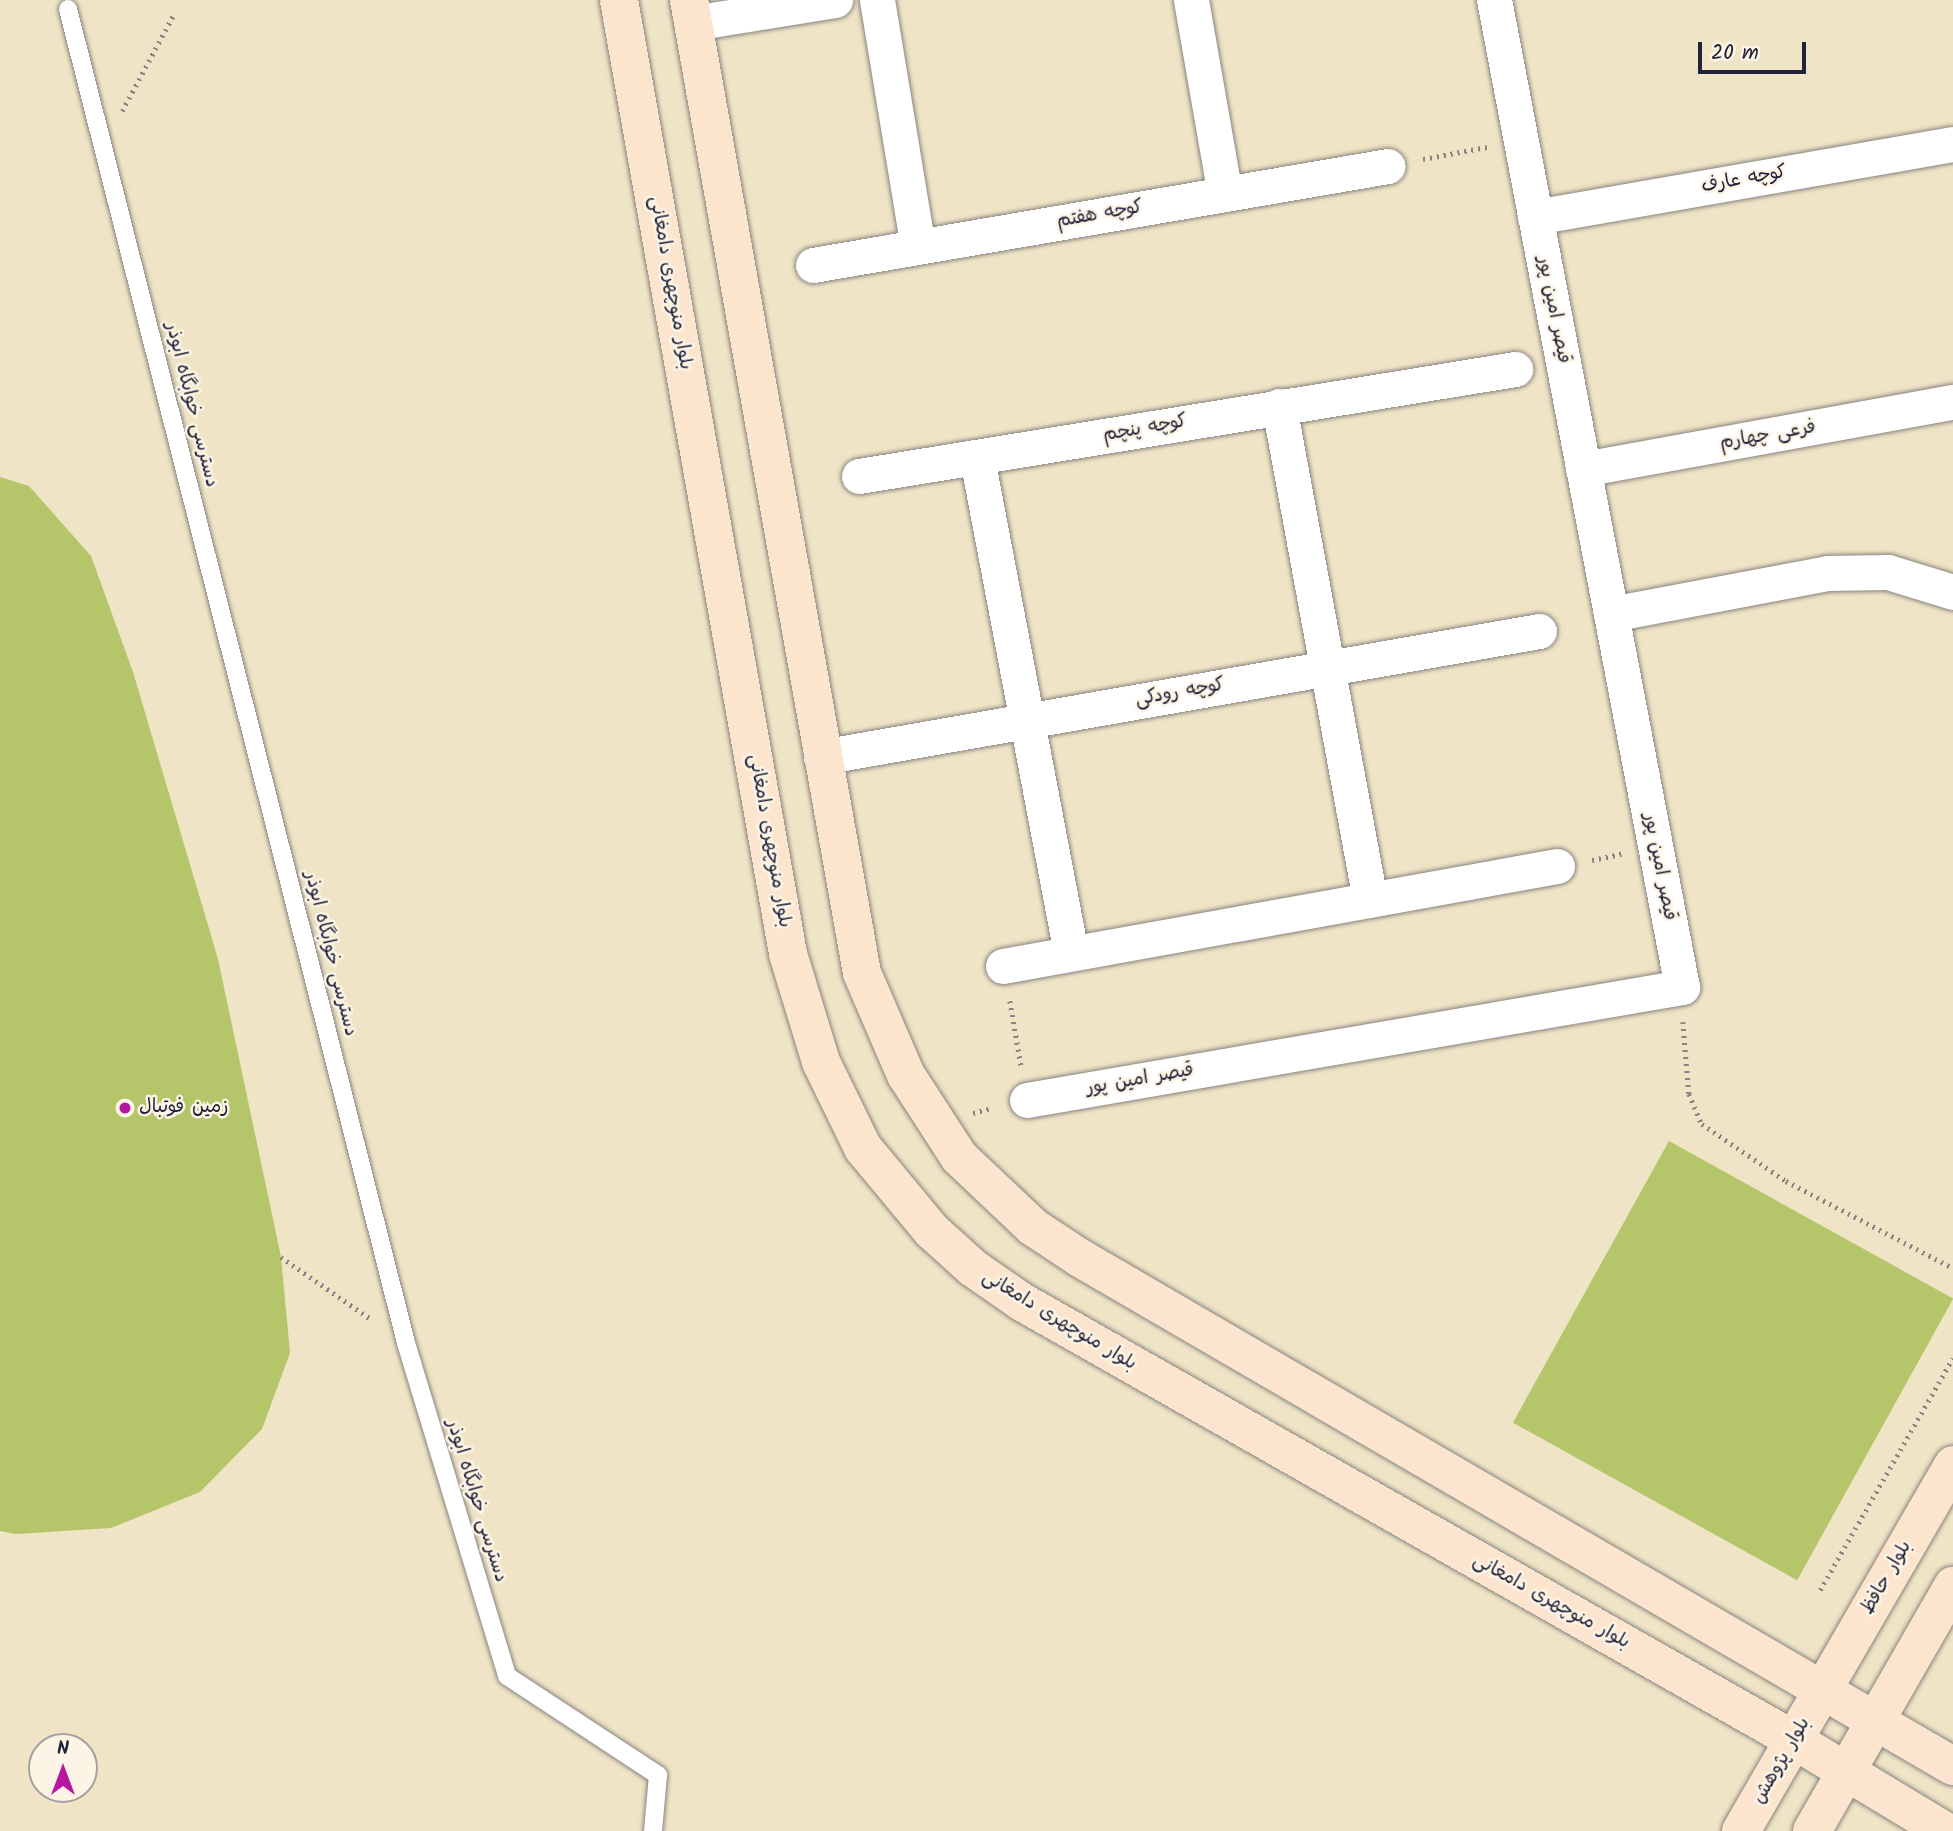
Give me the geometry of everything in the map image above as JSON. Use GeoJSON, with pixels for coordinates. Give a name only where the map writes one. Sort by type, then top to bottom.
{"type":"FeatureCollection","features":[{"type":"Feature","properties":{"kind":"street","name":"بلوار منوچهری دامغانی"},"geometry":{"type":"LineString","coordinates":[[619,0],[788,954],[821,1062],[863,1148],[932,1231],[973,1268],[1022,1302],[1794,1740],[1945,1831]]}},
{"type":"Feature","properties":{"kind":"street"},"geometry":{"type":"LineString","coordinates":[[835,0],[691,11],[821,757],[862,973],[906,1075],[933,1122],[990,1190],[1033,1227],[1080,1258],[1874,1723],[1953,1766]]}},
{"type":"Feature","properties":{"kind":"street"},"geometry":{"type":"LineString","coordinates":[[877,0],[918,247]]}},
{"type":"Feature","properties":{"kind":"street"},"geometry":{"type":"LineString","coordinates":[[1191,0],[1225,194]]}},
{"type":"Feature","properties":{"kind":"street","name":"قیصر امین پور"},"geometry":{"type":"LineString","coordinates":[[1027,1100],[1682,987],[1494,0]]}},
{"type":"Feature","properties":{"kind":"street","name":"کوچه عارف"},"geometry":{"type":"LineString","coordinates":[[1535,217],[1953,144]]}},
{"type":"Feature","properties":{"kind":"street","name":"کوچه هفتم"},"geometry":{"type":"LineString","coordinates":[[813,265],[1388,166]]}},
{"type":"Feature","properties":{"kind":"street","name":"کوچه پنچم"},"geometry":{"type":"LineString","coordinates":[[859,475],[1515,369]]}},
{"type":"Feature","properties":{"kind":"street","name":"فرعی چهارم"},"geometry":{"type":"LineString","coordinates":[[1583,469],[1953,402]]}},
{"type":"Feature","properties":{"kind":"street"},"geometry":{"type":"LineString","coordinates":[[1279,406],[1370,900]]}},
{"type":"Feature","properties":{"kind":"street"},"geometry":{"type":"LineString","coordinates":[[977,458],[1071,953]]}},
{"type":"Feature","properties":{"kind":"street"},"geometry":{"type":"LineString","coordinates":[[1611,614],[1827,573],[1888,572],[1953,592]]}},
{"type":"Feature","properties":{"kind":"street","name":"کوچه رودکی"},"geometry":{"type":"LineString","coordinates":[[821,757],[1539,631]]}},
{"type":"Feature","properties":{"kind":"street"},"geometry":{"type":"LineString","coordinates":[[1003,966],[1557,866]]}},
{"type":"Feature","properties":{"kind":"street","name":"بلوار حافظ"},"geometry":{"type":"LineString","coordinates":[[1822,1691],[1953,1465]]}},
{"type":"Feature","properties":{"kind":"street"},"geometry":{"type":"LineString","coordinates":[[1812,1831],[1953,1586]]}},
{"type":"Feature","properties":{"kind":"street","name":"بلوار پژوهش"},"geometry":{"type":"LineString","coordinates":[[1741,1831],[1822,1691]]}},
{"type":"Feature","properties":{"kind":"lane","name":"دسترسی خوابگاه ابوذر"},"geometry":{"type":"LineString","coordinates":[[68,9],[406,1343],[507,1676],[658,1775],[653,1831]]}},
{"type":"Feature","properties":{"kind":"path"},"geometry":{"type":"LineString","coordinates":[[104,146],[174,12]]}},
{"type":"Feature","properties":{"kind":"path"},"geometry":{"type":"LineString","coordinates":[[1388,166],[1521,141]]}},
{"type":"Feature","properties":{"kind":"path"},"geometry":{"type":"LineString","coordinates":[[1557,866],[1656,848]]}},
{"type":"Feature","properties":{"kind":"path"},"geometry":{"type":"LineString","coordinates":[[933,1122],[1027,1100],[1003,966]]}},
{"type":"Feature","properties":{"kind":"path"},"geometry":{"type":"LineString","coordinates":[[1682,987],[1689,1094],[1702,1124],[1786,1181],[1953,1268]]}},
{"type":"Feature","properties":{"kind":"path"},"geometry":{"type":"LineString","coordinates":[[281,1257],[406,1343]]}},
{"type":"Feature","properties":{"kind":"path"},"geometry":{"type":"LineString","coordinates":[[1820,1590],[1953,1358]]}},
{"type":"Feature","properties":{"kind":"green space","name":"زمین فوتبال"},"geometry":{"type":"Polygon","coordinates":[[[0,477],[29,486],[91,556],[133,672],[218,959],[281,1257],[290,1353],[262,1429],[200,1492],[111,1528],[16,1534],[0,1531],[0,477]]]}},
{"type":"Feature","properties":{"kind":"green space"},"geometry":{"type":"Polygon","coordinates":[[[1669,1141],[1953,1298],[1797,1580],[1513,1423],[1669,1141]]]}},
{"type":"Feature","properties":{"kind":"place","name":"زمین فوتبال"},"geometry":{"type":"Point","coordinates":[125,1108]}}]}
